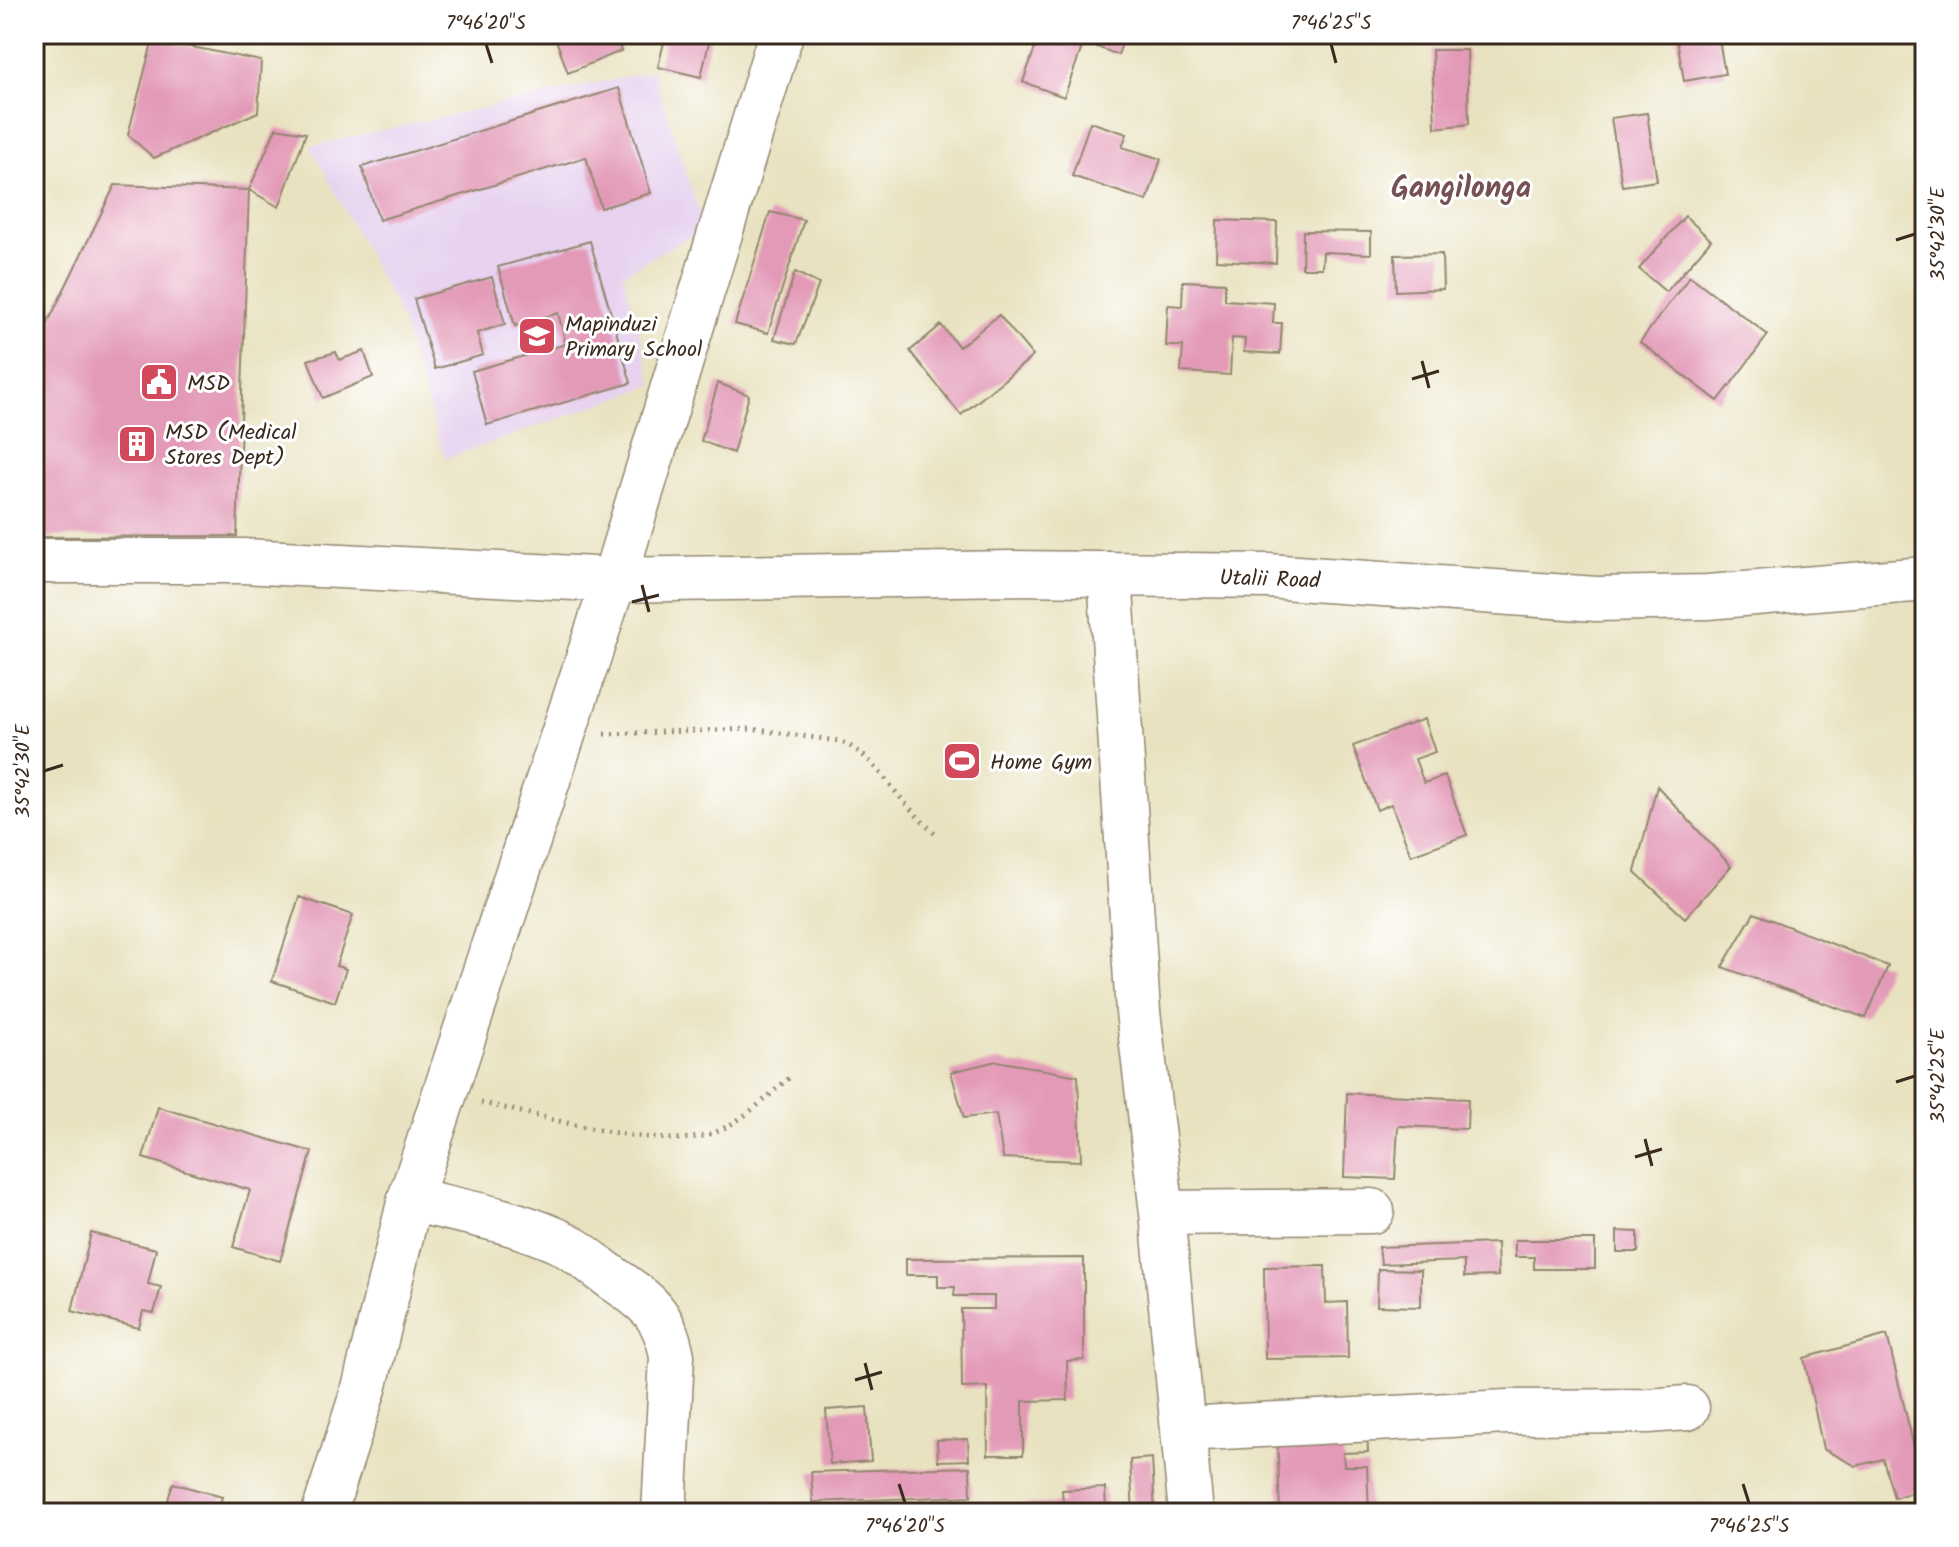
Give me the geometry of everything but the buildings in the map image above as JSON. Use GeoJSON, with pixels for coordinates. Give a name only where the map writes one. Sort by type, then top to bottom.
{"type":"FeatureCollection","features":[{"type":"Feature","properties":{"kind":"street"},"geometry":{"type":"LineString","coordinates":[[324,1513],[365,1385],[410,1199],[614,580],[781,34]]}},
{"type":"Feature","properties":{"kind":"street","name":"Utalii Road"},"geometry":{"type":"LineString","coordinates":[[34,561],[243,561],[614,580],[1110,574],[1268,576],[1596,599],[1708,597],[1925,579]]}},
{"type":"Feature","properties":{"kind":"street"},"geometry":{"type":"LineString","coordinates":[[1110,574],[1138,1012],[1162,1213],[1191,1513]]}},
{"type":"Feature","properties":{"kind":"street"},"geometry":{"type":"LineString","coordinates":[[410,1199],[556,1239],[647,1301],[668,1336],[672,1356],[664,1513]]}},
{"type":"Feature","properties":{"kind":"street"},"geometry":{"type":"LineString","coordinates":[[1162,1213],[1372,1211]]}},
{"type":"Feature","properties":{"kind":"street"},"geometry":{"type":"LineString","coordinates":[[1184,1429],[1493,1412],[1687,1408]]}},
{"type":"Feature","properties":{"kind":"path"},"geometry":{"type":"LineString","coordinates":[[563,735],[751,729],[839,741],[873,763],[937,836]]}},
{"type":"Feature","properties":{"kind":"path"},"geometry":{"type":"LineString","coordinates":[[445,1096],[596,1129],[660,1139],[692,1138],[711,1134],[731,1124],[790,1077]]}},
{"type":"Feature","properties":{"kind":"shaded area"},"geometry":{"type":"Polygon","coordinates":[[[653,71],[704,228],[623,274],[653,385],[445,459],[400,316],[311,146],[653,71]]]}},
{"type":"Feature","properties":{"kind":"place","name":"Mapinduzi Primary School"},"geometry":{"type":"Point","coordinates":[537,336]}},
{"type":"Feature","properties":{"kind":"place","name":"MSD"},"geometry":{"type":"Point","coordinates":[159,382]}},
{"type":"Feature","properties":{"kind":"place","name":"MSD (Medical Stores Dept)"},"geometry":{"type":"Point","coordinates":[137,444]}},
{"type":"Feature","properties":{"kind":"place","name":"Home Gym"},"geometry":{"type":"Point","coordinates":[962,761]}},
{"type":"Feature","properties":{"kind":"district","name":"Gangilonga"},"geometry":{"type":"Point","coordinates":[1461,187]}}]}
